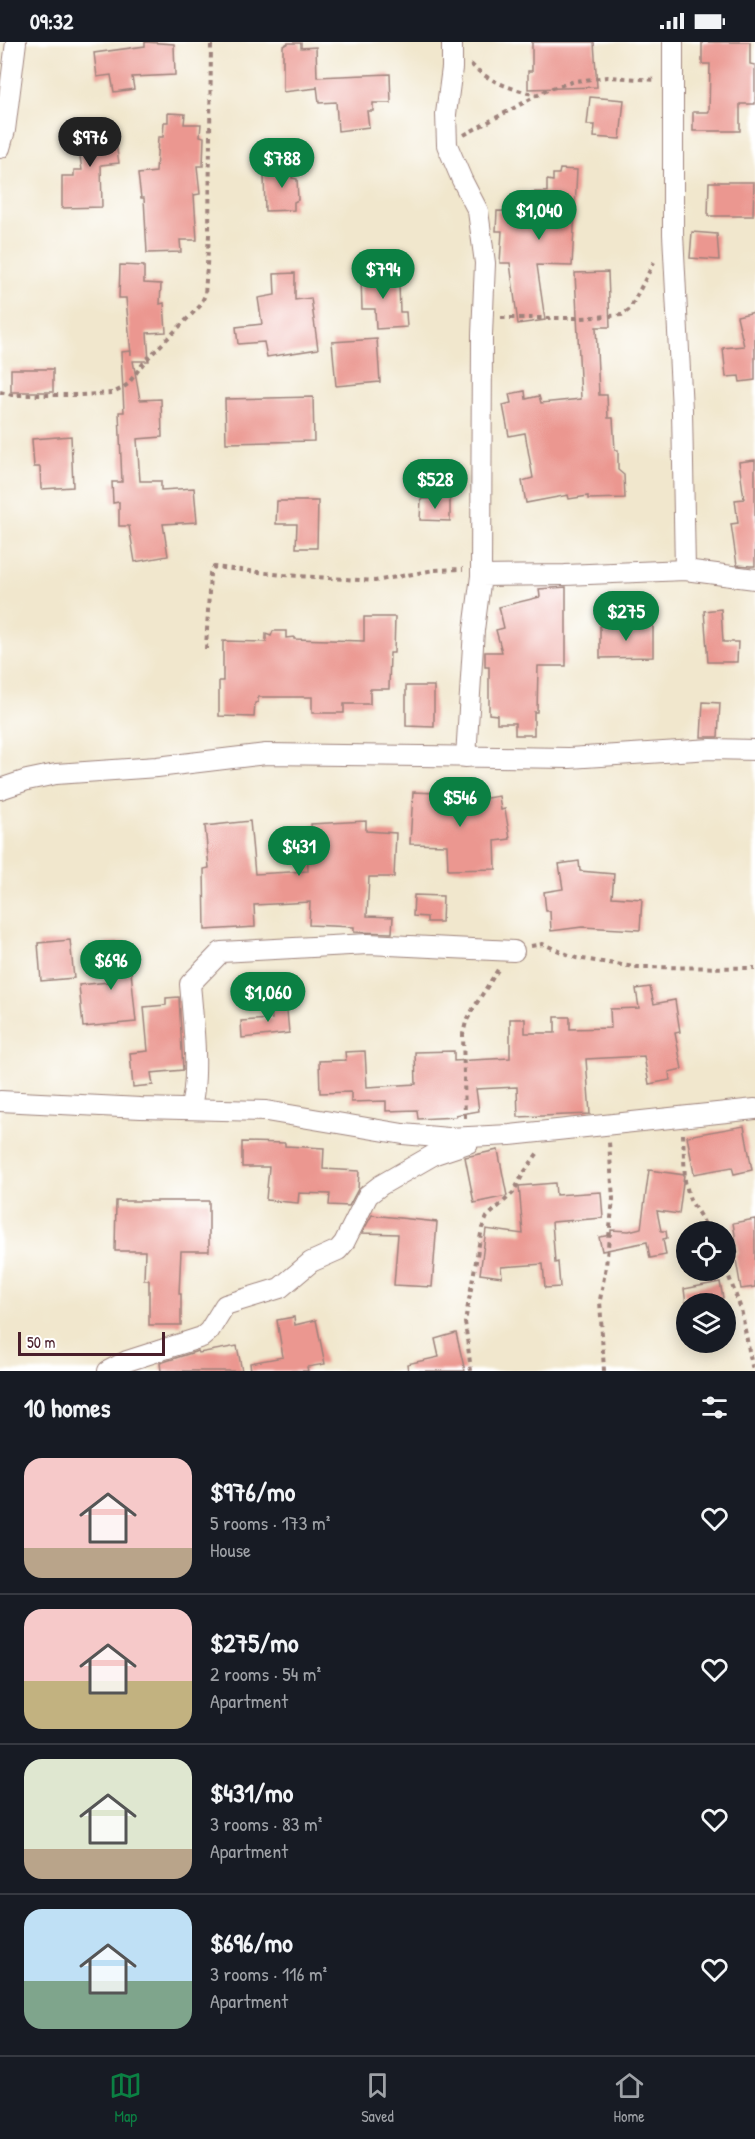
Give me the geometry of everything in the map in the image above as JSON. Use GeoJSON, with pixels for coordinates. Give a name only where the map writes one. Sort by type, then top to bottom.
{"type":"FeatureCollection","features":[{"type":"Feature","properties":{"kind":"street"},"geometry":{"type":"LineString","coordinates":[[0,148],[5,130],[16,42]]}},
{"type":"Feature","properties":{"kind":"street"},"geometry":{"type":"LineString","coordinates":[[452,42],[452,68],[446,114],[447,145],[478,211],[485,263],[482,318],[481,572],[474,630],[466,757]]}},
{"type":"Feature","properties":{"kind":"street"},"geometry":{"type":"LineString","coordinates":[[673,42],[673,234],[682,410],[685,570]]}},
{"type":"Feature","properties":{"kind":"street"},"geometry":{"type":"LineString","coordinates":[[481,572],[565,575],[685,570],[755,579]]}},
{"type":"Feature","properties":{"kind":"street"},"geometry":{"type":"LineString","coordinates":[[0,789],[56,774],[266,754],[569,758],[711,749],[755,750]]}},
{"type":"Feature","properties":{"kind":"street"},"geometry":{"type":"LineString","coordinates":[[190,1109],[194,1097],[194,1034],[190,984],[221,952],[368,944],[514,951]]}},
{"type":"Feature","properties":{"kind":"street"},"geometry":{"type":"LineString","coordinates":[[0,1101],[266,1111],[403,1134],[448,1138],[608,1125],[755,1109]]}},
{"type":"Feature","properties":{"kind":"street"},"geometry":{"type":"LineString","coordinates":[[108,1371],[127,1361],[207,1334],[225,1305],[280,1288],[311,1262],[338,1250],[344,1243],[368,1195],[381,1185],[435,1154],[487,1136]]}},
{"type":"Feature","properties":{"kind":"path"},"geometry":{"type":"LineString","coordinates":[[0,392],[12,395],[112,393],[128,384],[145,361],[200,306],[205,295],[209,235],[211,42]]}},
{"type":"Feature","properties":{"kind":"path"},"geometry":{"type":"LineString","coordinates":[[466,58],[487,78],[514,90],[536,96]]}},
{"type":"Feature","properties":{"kind":"path"},"geometry":{"type":"LineString","coordinates":[[447,145],[549,89],[575,81],[608,77],[672,81]]}},
{"type":"Feature","properties":{"kind":"path"},"geometry":{"type":"LineString","coordinates":[[482,318],[582,318],[622,315],[630,309],[658,255]]}},
{"type":"Feature","properties":{"kind":"path"},"geometry":{"type":"LineString","coordinates":[[206,649],[210,573],[214,567],[284,575],[375,581],[434,570],[481,572]]}},
{"type":"Feature","properties":{"kind":"path"},"geometry":{"type":"LineString","coordinates":[[466,1137],[463,1034],[466,1022],[501,965],[514,951],[543,944],[576,958],[635,967],[755,968]]}},
{"type":"Feature","properties":{"kind":"path"},"geometry":{"type":"LineString","coordinates":[[684,1117],[685,1181],[690,1200],[703,1221]]}},
{"type":"Feature","properties":{"kind":"path"},"geometry":{"type":"LineString","coordinates":[[604,1371],[600,1299],[613,1199],[608,1125]]}},
{"type":"Feature","properties":{"kind":"path"},"geometry":{"type":"LineString","coordinates":[[471,1371],[465,1322],[482,1228],[487,1216],[513,1193],[523,1174],[554,1130]]}},
{"type":"Feature","properties":{"kind":"path"},"geometry":{"type":"LineString","coordinates":[[730,1281],[741,1310],[753,1371]]}},
{"type":"Feature","properties":{"kind":"building"},"geometry":{"type":"Polygon","coordinates":[[[145,42],[174,44],[175,75],[132,77],[134,89],[114,92],[111,75],[97,77],[94,53],[145,46],[145,42]]]}},
{"type":"Feature","properties":{"kind":"building"},"geometry":{"type":"Polygon","coordinates":[[[532,42],[594,42],[597,87],[528,89],[528,71],[532,71],[532,42]]]}},
{"type":"Feature","properties":{"kind":"building"},"geometry":{"type":"Polygon","coordinates":[[[702,42],[750,42],[750,64],[755,65],[755,104],[740,104],[740,131],[693,131],[693,112],[709,112],[710,64],[702,64],[702,42]]]}},
{"type":"Feature","properties":{"kind":"building"},"geometry":{"type":"Polygon","coordinates":[[[288,43],[301,43],[301,48],[316,47],[317,77],[390,74],[391,103],[373,103],[373,111],[367,111],[369,127],[338,131],[336,102],[319,103],[317,86],[317,88],[283,92],[283,46],[288,43]]]}},
{"type":"Feature","properties":{"kind":"building"},"geometry":{"type":"Polygon","coordinates":[[[590,97],[624,100],[620,139],[594,137],[595,125],[587,125],[590,97]]]}},
{"type":"Feature","properties":{"kind":"building"},"geometry":{"type":"Polygon","coordinates":[[[168,113],[185,114],[184,124],[201,124],[200,136],[204,137],[203,166],[197,166],[200,194],[194,195],[197,240],[180,240],[181,252],[147,253],[144,198],[141,198],[138,174],[156,172],[158,137],[163,137],[164,122],[168,122],[168,113]]]}},
{"type":"Feature","properties":{"kind":"building"},"geometry":{"type":"Polygon","coordinates":[[[113,125],[119,163],[101,165],[102,207],[62,208],[62,176],[74,176],[74,170],[82,170],[76,130],[113,125]]]}},
{"type":"Feature","properties":{"kind":"building"},"geometry":{"type":"Polygon","coordinates":[[[298,148],[292,178],[297,179],[298,200],[294,202],[294,210],[265,211],[264,175],[279,175],[298,148]]]}},
{"type":"Feature","properties":{"kind":"building"},"geometry":{"type":"Polygon","coordinates":[[[560,169],[577,170],[572,266],[537,265],[545,320],[518,324],[510,263],[500,263],[502,231],[496,231],[497,211],[531,212],[532,192],[547,192],[547,180],[553,181],[553,174],[559,174],[560,169]]]}},
{"type":"Feature","properties":{"kind":"building"},"geometry":{"type":"Polygon","coordinates":[[[709,182],[754,182],[753,216],[708,216],[709,182]]]}},
{"type":"Feature","properties":{"kind":"building"},"geometry":{"type":"Polygon","coordinates":[[[692,232],[717,234],[719,260],[690,258],[692,232]]]}},
{"type":"Feature","properties":{"kind":"building"},"geometry":{"type":"Polygon","coordinates":[[[120,265],[144,266],[144,283],[161,284],[160,304],[164,303],[166,332],[147,333],[149,361],[133,361],[140,400],[161,399],[162,437],[137,439],[140,481],[161,481],[161,490],[194,488],[197,522],[163,524],[168,556],[135,562],[129,526],[119,526],[119,502],[113,503],[112,482],[122,482],[119,412],[124,412],[121,352],[131,351],[126,298],[119,298],[120,265]]]}},
{"type":"Feature","properties":{"kind":"building"},"geometry":{"type":"Polygon","coordinates":[[[373,270],[390,270],[390,281],[399,285],[400,312],[406,312],[407,327],[376,329],[375,309],[362,309],[361,277],[370,276],[373,270]]]}},
{"type":"Feature","properties":{"kind":"building"},"geometry":{"type":"Polygon","coordinates":[[[608,272],[610,327],[596,327],[599,395],[607,395],[608,418],[613,418],[615,450],[618,450],[618,470],[624,475],[625,498],[588,499],[588,496],[569,499],[568,495],[526,503],[522,481],[533,478],[525,433],[509,436],[503,405],[511,403],[509,394],[525,391],[526,399],[539,396],[541,403],[581,399],[575,273],[608,272]]]}},
{"type":"Feature","properties":{"kind":"building"},"geometry":{"type":"Polygon","coordinates":[[[295,273],[295,300],[311,298],[318,349],[267,357],[264,342],[238,344],[236,327],[262,324],[258,298],[275,295],[274,274],[295,273]]]}},
{"type":"Feature","properties":{"kind":"building"},"geometry":{"type":"Polygon","coordinates":[[[755,312],[755,380],[740,382],[739,376],[726,377],[723,348],[744,346],[737,316],[755,312]]]}},
{"type":"Feature","properties":{"kind":"building"},"geometry":{"type":"Polygon","coordinates":[[[377,339],[380,382],[336,386],[332,342],[377,339]]]}},
{"type":"Feature","properties":{"kind":"building"},"geometry":{"type":"Polygon","coordinates":[[[11,369],[53,369],[53,392],[11,392],[11,369]]]}},
{"type":"Feature","properties":{"kind":"building"},"geometry":{"type":"Polygon","coordinates":[[[313,397],[314,441],[226,443],[225,399],[313,397]]]}},
{"type":"Feature","properties":{"kind":"building"},"geometry":{"type":"Polygon","coordinates":[[[71,436],[73,487],[41,489],[40,467],[34,467],[32,439],[71,436]]]}},
{"type":"Feature","properties":{"kind":"building"},"geometry":{"type":"Polygon","coordinates":[[[755,460],[755,566],[737,565],[731,524],[738,523],[735,500],[744,499],[739,462],[755,460]]]}},
{"type":"Feature","properties":{"kind":"building"},"geometry":{"type":"Polygon","coordinates":[[[421,499],[450,499],[450,521],[420,520],[421,499]]]}},
{"type":"Feature","properties":{"kind":"building"},"geometry":{"type":"Polygon","coordinates":[[[277,501],[318,501],[317,548],[296,548],[297,524],[276,524],[277,501]]]}},
{"type":"Feature","properties":{"kind":"building"},"geometry":{"type":"Polygon","coordinates":[[[566,587],[566,666],[538,666],[534,735],[515,735],[515,723],[497,723],[497,715],[489,714],[489,667],[485,667],[485,652],[502,652],[496,630],[504,628],[499,607],[540,597],[539,589],[566,587]]]}},
{"type":"Feature","properties":{"kind":"building"},"geometry":{"type":"Polygon","coordinates":[[[721,609],[723,642],[738,642],[737,662],[708,662],[704,611],[721,609]]]}},
{"type":"Feature","properties":{"kind":"building"},"geometry":{"type":"Polygon","coordinates":[[[364,617],[395,617],[394,653],[390,653],[389,689],[370,689],[370,704],[344,704],[344,713],[312,713],[312,697],[258,697],[254,717],[219,716],[219,681],[223,681],[223,641],[266,642],[266,634],[271,636],[273,631],[286,631],[286,638],[364,641],[364,617]]]}},
{"type":"Feature","properties":{"kind":"building"},"geometry":{"type":"Polygon","coordinates":[[[600,626],[653,626],[653,657],[600,658],[600,626]]]}},
{"type":"Feature","properties":{"kind":"building"},"geometry":{"type":"Polygon","coordinates":[[[406,686],[434,686],[434,727],[406,726],[406,686]]]}},
{"type":"Feature","properties":{"kind":"building"},"geometry":{"type":"Polygon","coordinates":[[[703,702],[720,703],[718,737],[701,737],[703,702]]]}},
{"type":"Feature","properties":{"kind":"building"},"geometry":{"type":"Polygon","coordinates":[[[413,792],[461,794],[461,802],[499,796],[501,810],[505,809],[510,839],[495,841],[496,869],[448,870],[447,845],[410,844],[413,792]]]}},
{"type":"Feature","properties":{"kind":"building"},"geometry":{"type":"Polygon","coordinates":[[[250,821],[255,874],[308,871],[307,838],[312,838],[311,824],[366,821],[366,831],[396,833],[394,877],[369,877],[367,916],[393,917],[392,933],[354,932],[354,927],[309,925],[310,902],[254,905],[255,927],[205,930],[204,869],[209,868],[205,826],[250,821]]]}},
{"type":"Feature","properties":{"kind":"building"},"geometry":{"type":"Polygon","coordinates":[[[579,861],[580,871],[614,874],[612,897],[642,899],[640,930],[582,927],[551,931],[550,911],[546,911],[544,892],[563,889],[559,864],[579,861]]]}},
{"type":"Feature","properties":{"kind":"building"},"geometry":{"type":"Polygon","coordinates":[[[414,895],[443,896],[442,922],[427,922],[427,917],[413,916],[414,895]]]}},
{"type":"Feature","properties":{"kind":"building"},"geometry":{"type":"Polygon","coordinates":[[[70,940],[74,978],[41,981],[38,943],[70,940]]]}},
{"type":"Feature","properties":{"kind":"building"},"geometry":{"type":"Polygon","coordinates":[[[128,941],[136,1022],[83,1027],[79,985],[109,982],[105,943],[128,941]]]}},
{"type":"Feature","properties":{"kind":"building"},"geometry":{"type":"Polygon","coordinates":[[[650,987],[654,1004],[675,1000],[680,1032],[675,1033],[682,1069],[669,1072],[670,1080],[649,1084],[644,1056],[586,1059],[590,1114],[518,1117],[517,1087],[476,1089],[479,1111],[456,1115],[456,1117],[418,1119],[417,1110],[386,1111],[386,1101],[351,1102],[351,1092],[320,1093],[319,1061],[346,1060],[345,1052],[365,1051],[367,1087],[416,1084],[415,1052],[454,1051],[454,1061],[510,1058],[510,1019],[525,1019],[525,1033],[555,1033],[555,1017],[570,1017],[570,1029],[611,1028],[610,1009],[639,1008],[636,989],[650,987]]]}},
{"type":"Feature","properties":{"kind":"building"},"geometry":{"type":"Polygon","coordinates":[[[179,997],[183,1070],[151,1073],[153,1085],[133,1087],[130,1053],[148,1051],[144,1007],[166,1005],[166,998],[179,997]]]}},
{"type":"Feature","properties":{"kind":"building"},"geometry":{"type":"Polygon","coordinates":[[[286,1000],[289,1033],[242,1038],[241,1021],[272,1019],[271,1002],[286,1000]]]}},
{"type":"Feature","properties":{"kind":"building"},"geometry":{"type":"Polygon","coordinates":[[[744,1126],[752,1170],[734,1174],[732,1167],[694,1174],[687,1136],[744,1126]]]}},
{"type":"Feature","properties":{"kind":"building"},"geometry":{"type":"Polygon","coordinates":[[[242,1142],[285,1143],[285,1146],[324,1148],[323,1169],[359,1171],[358,1189],[349,1206],[329,1205],[330,1194],[299,1193],[298,1203],[266,1200],[269,1167],[242,1167],[242,1142]]]}},
{"type":"Feature","properties":{"kind":"building"},"geometry":{"type":"Polygon","coordinates":[[[498,1150],[507,1196],[474,1203],[465,1157],[498,1150]]]}},
{"type":"Feature","properties":{"kind":"building"},"geometry":{"type":"Polygon","coordinates":[[[649,1170],[684,1175],[679,1214],[657,1211],[661,1231],[666,1231],[667,1238],[663,1239],[666,1255],[650,1258],[647,1242],[602,1251],[599,1237],[611,1235],[611,1230],[629,1231],[641,1228],[649,1170]]]}},
{"type":"Feature","properties":{"kind":"building"},"geometry":{"type":"Polygon","coordinates":[[[555,1183],[556,1195],[601,1192],[603,1218],[552,1222],[555,1263],[558,1262],[560,1287],[545,1288],[543,1264],[501,1267],[502,1277],[480,1274],[486,1229],[523,1234],[519,1186],[555,1183]]]}},
{"type":"Feature","properties":{"kind":"building"},"geometry":{"type":"Polygon","coordinates":[[[116,1201],[209,1201],[209,1251],[181,1251],[179,1294],[181,1294],[181,1325],[149,1325],[149,1280],[144,1280],[145,1251],[115,1251],[116,1201]]]}},
{"type":"Feature","properties":{"kind":"building"},"geometry":{"type":"Polygon","coordinates":[[[372,1215],[437,1222],[432,1287],[394,1285],[398,1234],[362,1233],[372,1215]]]}},
{"type":"Feature","properties":{"kind":"building"},"geometry":{"type":"Polygon","coordinates":[[[755,1219],[755,1287],[741,1289],[736,1260],[738,1253],[736,1222],[755,1219]]]}},
{"type":"Feature","properties":{"kind":"building"},"geometry":{"type":"Polygon","coordinates":[[[720,1282],[722,1293],[685,1293],[684,1289],[720,1282]]]}},
{"type":"Feature","properties":{"kind":"building"},"geometry":{"type":"Polygon","coordinates":[[[294,1317],[295,1325],[316,1320],[325,1364],[307,1367],[308,1371],[251,1371],[250,1363],[283,1357],[277,1320],[294,1317]]]}},
{"type":"Feature","properties":{"kind":"building"},"geometry":{"type":"Polygon","coordinates":[[[456,1333],[465,1371],[408,1371],[407,1364],[439,1357],[435,1339],[456,1333]]]}},
{"type":"Feature","properties":{"kind":"building"},"geometry":{"type":"Polygon","coordinates":[[[237,1346],[242,1371],[161,1371],[160,1363],[198,1351],[199,1353],[237,1346]]]}}]}
